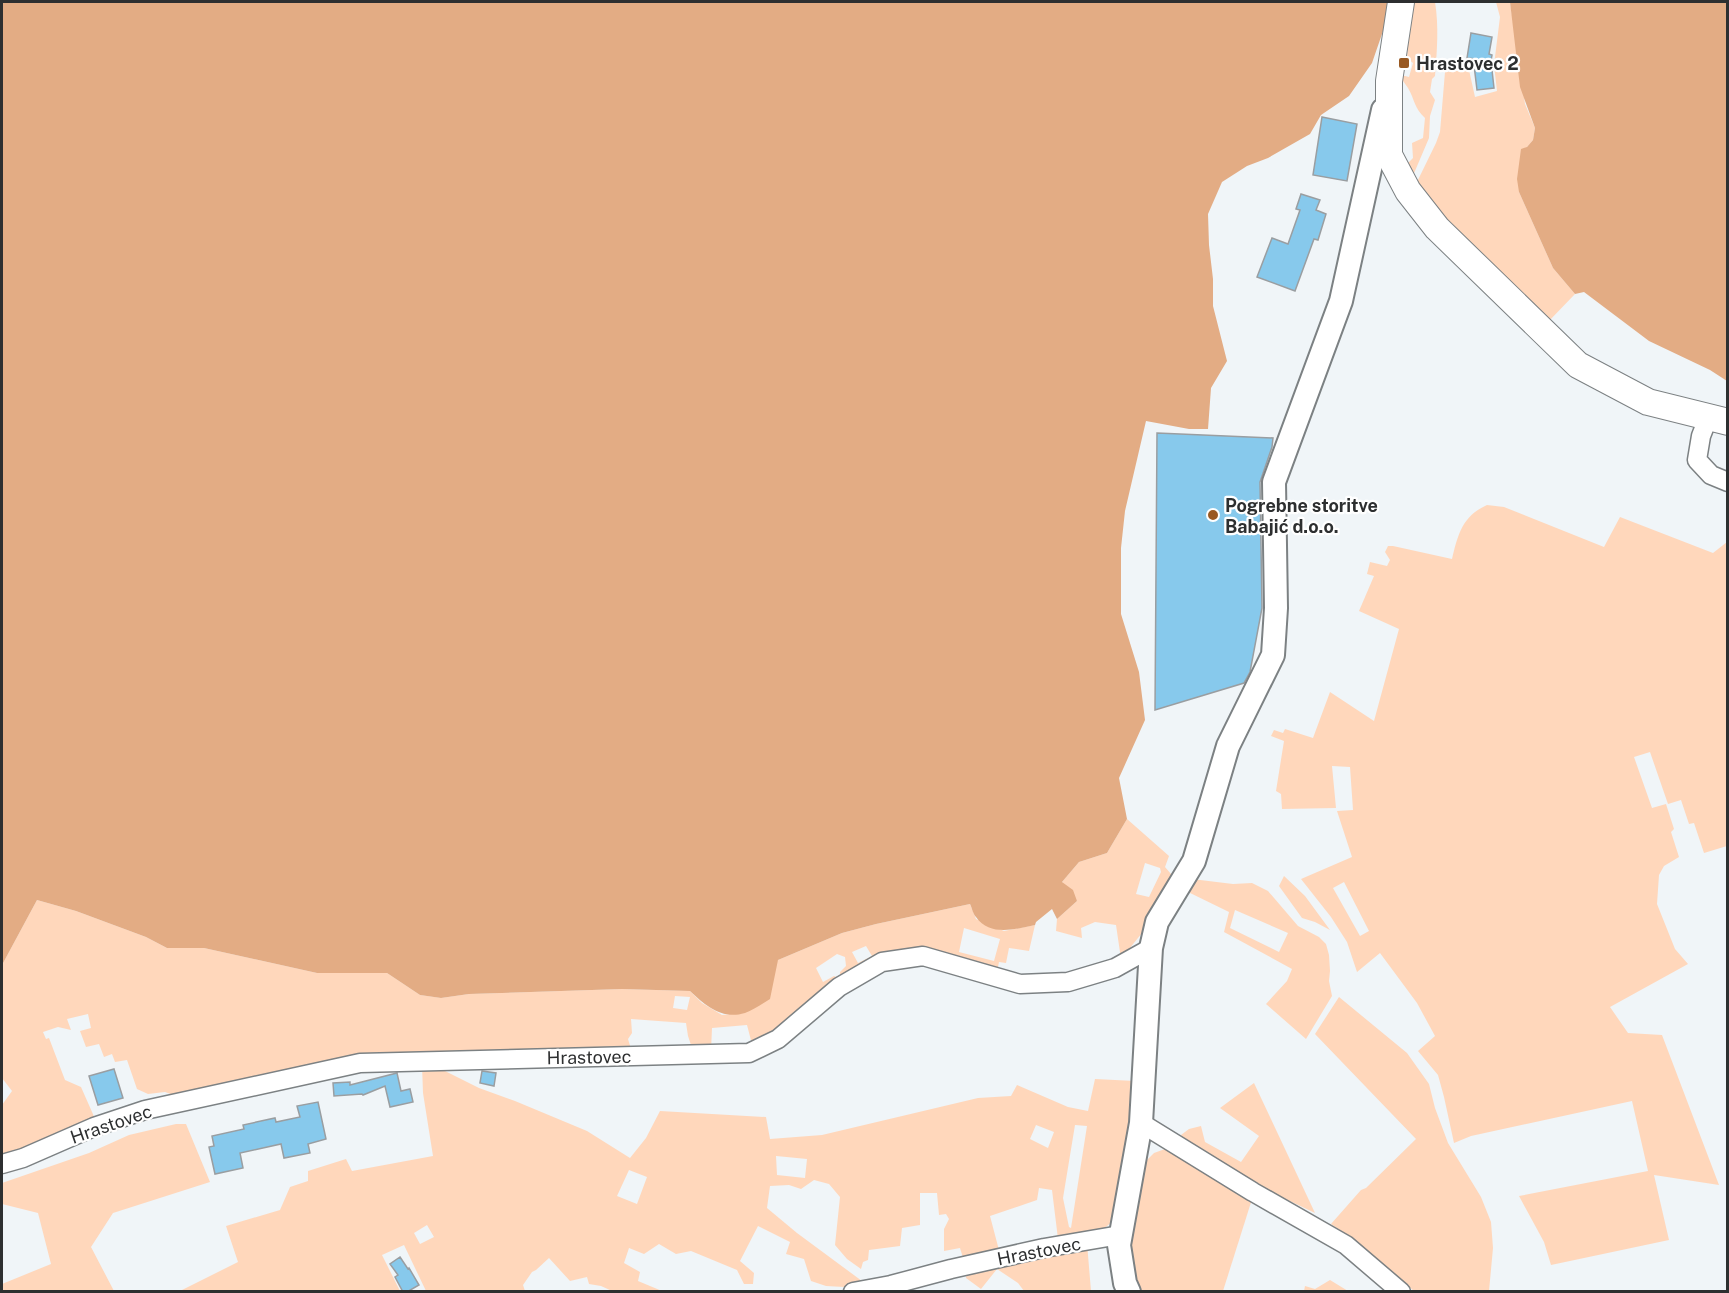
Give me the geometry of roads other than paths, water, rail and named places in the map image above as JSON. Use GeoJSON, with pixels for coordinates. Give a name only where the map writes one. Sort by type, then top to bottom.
{"type":"FeatureCollection","features":[{"type":"Feature","properties":{"kind":"main road"},"geometry":{"type":"LineString","coordinates":[[1401,2],[1389,81],[1389,155],[1408,191],[1437,228],[1578,365],[1648,402],[1718,420]]}},
{"type":"Feature","properties":{"kind":"street"},"geometry":{"type":"LineString","coordinates":[[1129,1292],[1125,1283],[1119,1245],[1141,1123],[1151,948],[1158,922],[1194,861],[1228,746],[1273,655],[1276,608],[1274,482],[1341,301],[1389,81]]}},
{"type":"Feature","properties":{"kind":"street"},"geometry":{"type":"LineString","coordinates":[[1718,420],[1701,436],[1697,460],[1711,475],[1728,482]]}},
{"type":"Feature","properties":{"kind":"street","name":"Hrastovec"},"geometry":{"type":"LineString","coordinates":[[2,1164],[23,1158],[94,1127],[145,1110],[360,1063],[749,1053],[778,1039],[839,987],[882,962],[924,956],[1020,984],[1068,982],[1115,968],[1151,948]]}},
{"type":"Feature","properties":{"kind":"street"},"geometry":{"type":"LineString","coordinates":[[1141,1123],[1253,1192],[1346,1245],[1401,1292]]}},
{"type":"Feature","properties":{"kind":"street","name":"Hrastovec"},"geometry":{"type":"LineString","coordinates":[[853,1292],[1044,1248],[1120,1235]]}},
{"type":"Feature","properties":{"kind":"place","name":"Hrastovec 2"},"geometry":{"type":"Point","coordinates":[1404,63]}},
{"type":"Feature","properties":{"kind":"place","name":"Pogrebne storitve Babajić d.o.o."},"geometry":{"type":"Point","coordinates":[1213,515]}}]}
